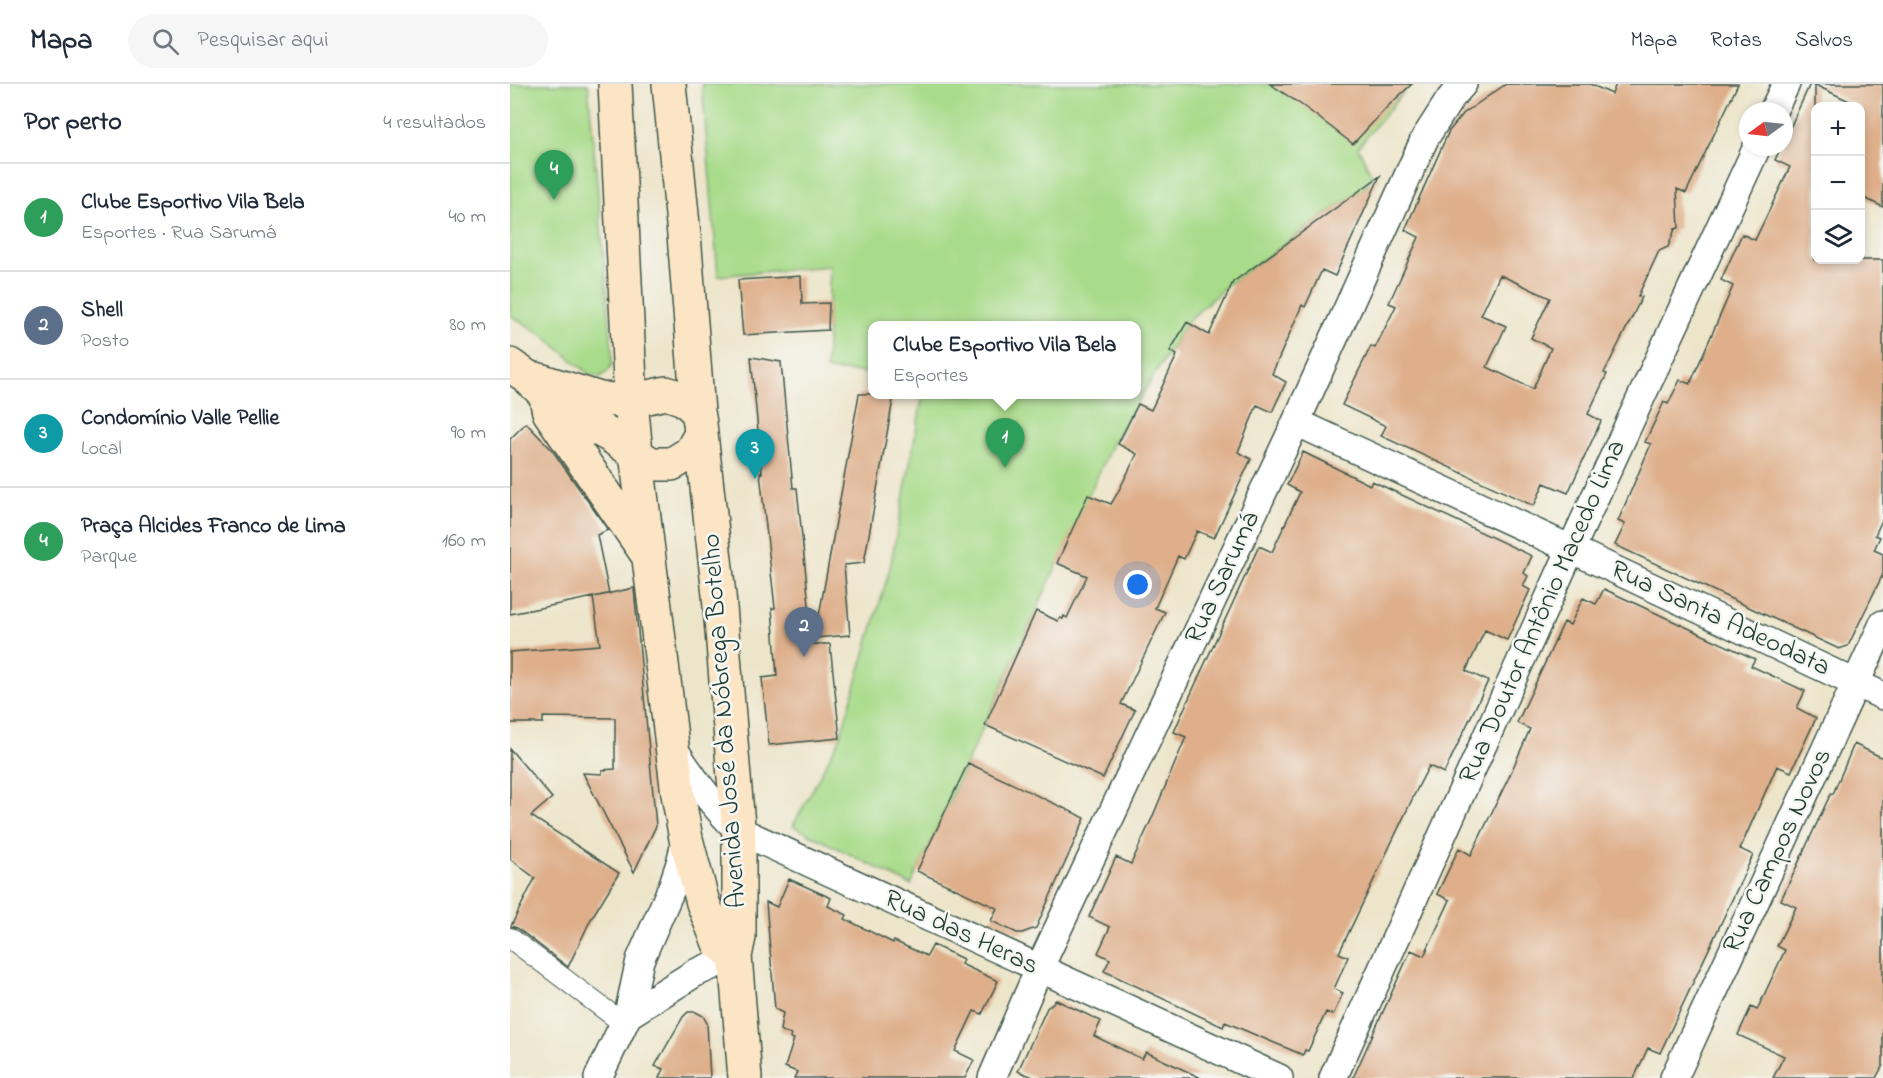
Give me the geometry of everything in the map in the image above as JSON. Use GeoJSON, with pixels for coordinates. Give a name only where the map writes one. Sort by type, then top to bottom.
{"type":"FeatureCollection","features":[{"type":"Feature","properties":{"kind":"main road"},"geometry":{"type":"LineString","coordinates":[[615,84],[631,401],[636,453]]}},
{"type":"Feature","properties":{"kind":"main road","name":"Avenida José da Nóbrega Botelho"},"geometry":{"type":"LineString","coordinates":[[636,453],[686,839],[695,878],[718,943],[735,957],[739,937],[738,830],[669,84]]}},
{"type":"Feature","properties":{"kind":"main road"},"geometry":{"type":"LineString","coordinates":[[527,379],[600,399],[631,401],[657,393],[666,393],[684,399],[699,423],[690,453],[672,464],[651,464],[609,435],[560,408],[527,379]]}},
{"type":"Feature","properties":{"kind":"main road"},"geometry":{"type":"LineString","coordinates":[[527,379],[649,556]]}},
{"type":"Feature","properties":{"kind":"main road"},"geometry":{"type":"LineString","coordinates":[[735,957],[745,1078]]}},
{"type":"Feature","properties":{"kind":"street","name":"Rua Sarumá"},"geometry":{"type":"LineString","coordinates":[[992,1078],[1040,969],[1296,422],[1425,138],[1450,99],[1463,84]]}},
{"type":"Feature","properties":{"kind":"street"},"geometry":{"type":"LineString","coordinates":[[1777,102],[1786,84]]}},
{"type":"Feature","properties":{"kind":"street","name":"Rua Doutor Antônio Macedo Lima"},"geometry":{"type":"LineString","coordinates":[[1333,1078],[1571,549],[1753,156]]}},
{"type":"Feature","properties":{"kind":"street","name":"Rua Santa Adeodata"},"geometry":{"type":"LineString","coordinates":[[1296,422],[1883,696]]}},
{"type":"Feature","properties":{"kind":"street","name":"Rua Campos Novos"},"geometry":{"type":"LineString","coordinates":[[1674,1078],[1883,624]]}},
{"type":"Feature","properties":{"kind":"street","name":"Rua das Heras"},"geometry":{"type":"LineString","coordinates":[[674,748],[716,809],[738,830],[1279,1078]]}},
{"type":"Feature","properties":{"kind":"street"},"geometry":{"type":"LineString","coordinates":[[598,1078],[626,1020],[640,960],[672,887],[686,839]]}},
{"type":"Feature","properties":{"kind":"street"},"geometry":{"type":"LineString","coordinates":[[510,938],[626,1020]]}},
{"type":"Feature","properties":{"kind":"street"},"geometry":{"type":"LineString","coordinates":[[626,1020],[695,973],[735,957]]}},
{"type":"Feature","properties":{"kind":"green space"},"geometry":{"type":"Polygon","coordinates":[[[510,84],[588,84],[612,354],[610,368],[600,377],[589,374],[543,335],[510,315],[510,84]]]}},
{"type":"Feature","properties":{"kind":"green space"},"geometry":{"type":"Polygon","coordinates":[[[702,84],[1413,84],[1406,89],[1358,147],[1372,176],[1366,186],[1227,285],[1186,323],[1141,396],[1141,321],[868,321],[868,373],[826,370],[830,266],[718,276],[702,84]]]}},
{"type":"Feature","properties":{"kind":"green space"},"geometry":{"type":"Polygon","coordinates":[[[922,399],[1139,399],[1113,442],[911,885],[793,826],[840,738],[890,568],[922,399]]]}},
{"type":"Feature","properties":{"kind":"building"},"geometry":{"type":"Polygon","coordinates":[[[1270,84],[1412,84],[1353,144],[1270,84]]]}},
{"type":"Feature","properties":{"kind":"building"},"geometry":{"type":"Polygon","coordinates":[[[1506,84],[1590,84],[1612,94],[1616,84],[1738,84],[1686,193],[1677,189],[1679,228],[1675,229],[1668,247],[1659,251],[1638,296],[1642,297],[1604,373],[1607,374],[1588,414],[1601,421],[1568,493],[1544,483],[1534,506],[1381,436],[1386,426],[1342,405],[1371,346],[1375,348],[1396,306],[1389,303],[1419,237],[1405,230],[1449,131],[1464,113],[1506,84]],[[1500,275],[1481,315],[1506,326],[1487,367],[1533,389],[1551,348],[1531,338],[1550,298],[1500,275]]]}},
{"type":"Feature","properties":{"kind":"building"},"geometry":{"type":"Polygon","coordinates":[[[1810,84],[1883,84],[1883,207],[1865,198],[1865,102],[1851,102],[1815,85],[1815,102],[1811,102],[1811,264],[1865,264],[1865,260],[1883,260],[1883,518],[1875,535],[1880,537],[1874,550],[1883,554],[1883,574],[1848,646],[1839,649],[1615,545],[1625,524],[1618,521],[1651,444],[1645,442],[1664,402],[1668,404],[1680,380],[1690,384],[1733,286],[1721,280],[1742,234],[1755,240],[1790,167],[1775,160],[1777,156],[1793,156],[1793,121],[1810,84]]]}},
{"type":"Feature","properties":{"kind":"building"},"geometry":{"type":"Polygon","coordinates":[[[1380,176],[1335,276],[1322,270],[1305,307],[1302,305],[1272,374],[1286,382],[1272,412],[1257,405],[1238,452],[1251,459],[1214,538],[1197,531],[1184,559],[1178,556],[1155,608],[1165,612],[1121,704],[1135,710],[1103,778],[985,725],[1036,611],[1058,621],[1064,616],[1067,618],[1087,576],[1057,563],[1088,495],[1111,504],[1117,494],[1137,454],[1118,444],[1138,404],[1151,410],[1177,355],[1170,351],[1187,322],[1209,335],[1233,282],[1380,176]]]}},
{"type":"Feature","properties":{"kind":"building"},"geometry":{"type":"Polygon","coordinates":[[[801,276],[802,304],[829,303],[828,330],[743,335],[738,280],[801,276]]]}},
{"type":"Feature","properties":{"kind":"building"},"geometry":{"type":"Polygon","coordinates":[[[751,357],[781,362],[793,488],[797,488],[813,644],[830,644],[840,738],[769,745],[762,678],[777,676],[772,608],[775,608],[760,473],[762,473],[751,357]]]}},
{"type":"Feature","properties":{"kind":"building"},"geometry":{"type":"Polygon","coordinates":[[[859,394],[868,394],[868,399],[893,399],[864,563],[844,565],[850,635],[815,638],[859,394]]]}},
{"type":"Feature","properties":{"kind":"building"},"geometry":{"type":"Polygon","coordinates":[[[526,423],[552,450],[608,530],[597,535],[609,594],[510,614],[510,439],[526,423]]]}},
{"type":"Feature","properties":{"kind":"building"},"geometry":{"type":"Polygon","coordinates":[[[1303,452],[1370,485],[1372,481],[1532,556],[1524,573],[1528,576],[1523,586],[1530,590],[1507,640],[1485,630],[1466,671],[1488,681],[1444,773],[1429,766],[1418,787],[1339,953],[1348,957],[1334,989],[1343,993],[1333,1015],[1326,1012],[1308,1051],[1305,1050],[1303,1055],[1225,1022],[1223,1027],[1104,971],[1110,959],[1098,953],[1110,927],[1089,917],[1116,857],[1131,864],[1186,737],[1174,732],[1184,709],[1259,546],[1272,552],[1300,492],[1287,485],[1303,452]]]}},
{"type":"Feature","properties":{"kind":"building"},"geometry":{"type":"Polygon","coordinates":[[[634,588],[656,826],[634,872],[583,773],[602,774],[602,770],[615,769],[615,718],[543,717],[543,723],[510,723],[510,652],[600,645],[593,597],[634,588]]]}},
{"type":"Feature","properties":{"kind":"building"},"geometry":{"type":"Polygon","coordinates":[[[1604,589],[1755,659],[1751,666],[1805,691],[1797,708],[1816,718],[1791,772],[1777,766],[1740,849],[1753,855],[1660,1053],[1648,1048],[1634,1078],[1353,1078],[1411,950],[1424,956],[1450,900],[1437,894],[1459,848],[1471,855],[1509,777],[1530,729],[1517,723],[1564,622],[1570,625],[1583,598],[1596,604],[1604,589]]]}},
{"type":"Feature","properties":{"kind":"building"},"geometry":{"type":"Polygon","coordinates":[[[1854,744],[1883,758],[1883,1065],[1876,1078],[1773,1078],[1784,1056],[1738,1035],[1751,1007],[1757,1010],[1785,950],[1777,946],[1796,907],[1781,900],[1831,793],[1833,794],[1854,744]]]}},
{"type":"Feature","properties":{"kind":"building"},"geometry":{"type":"Polygon","coordinates":[[[510,749],[552,798],[531,816],[619,873],[591,919],[568,967],[517,928],[511,926],[535,878],[510,859],[510,749]]]}},
{"type":"Feature","properties":{"kind":"building"},"geometry":{"type":"Polygon","coordinates":[[[968,763],[1085,818],[1036,928],[1017,933],[991,921],[997,908],[917,871],[968,763]]]}},
{"type":"Feature","properties":{"kind":"building"},"geometry":{"type":"Polygon","coordinates":[[[789,879],[831,898],[828,906],[847,915],[845,919],[893,943],[894,941],[927,956],[933,945],[963,959],[961,964],[998,981],[982,1014],[974,1011],[955,1051],[974,1060],[965,1078],[794,1078],[797,1072],[785,1067],[794,1039],[780,1030],[783,1013],[775,1009],[766,902],[777,907],[789,879]]]}},
{"type":"Feature","properties":{"kind":"building"},"geometry":{"type":"Polygon","coordinates":[[[1056,1000],[1101,1021],[1094,1036],[1142,1059],[1146,1052],[1201,1078],[1035,1078],[1018,1071],[1047,1008],[1056,1000]]]}},
{"type":"Feature","properties":{"kind":"building"},"geometry":{"type":"Polygon","coordinates":[[[688,1012],[696,1012],[703,1016],[707,1023],[710,1078],[659,1078],[663,1069],[655,1066],[688,1012]]]}},
{"type":"Feature","properties":{"kind":"place","name":"Praça Alcides Franco de Lima"},"geometry":{"type":"Point","coordinates":[554,200]}},
{"type":"Feature","properties":{"kind":"place","name":"Clube Esportivo Vila Bela"},"geometry":{"type":"Point","coordinates":[1005,468]}},
{"type":"Feature","properties":{"kind":"place","name":"Condomínio Valle Pellie"},"geometry":{"type":"Point","coordinates":[755,479]}},
{"type":"Feature","properties":{"kind":"place","name":"Shell"},"geometry":{"type":"Point","coordinates":[804,657]}}]}
